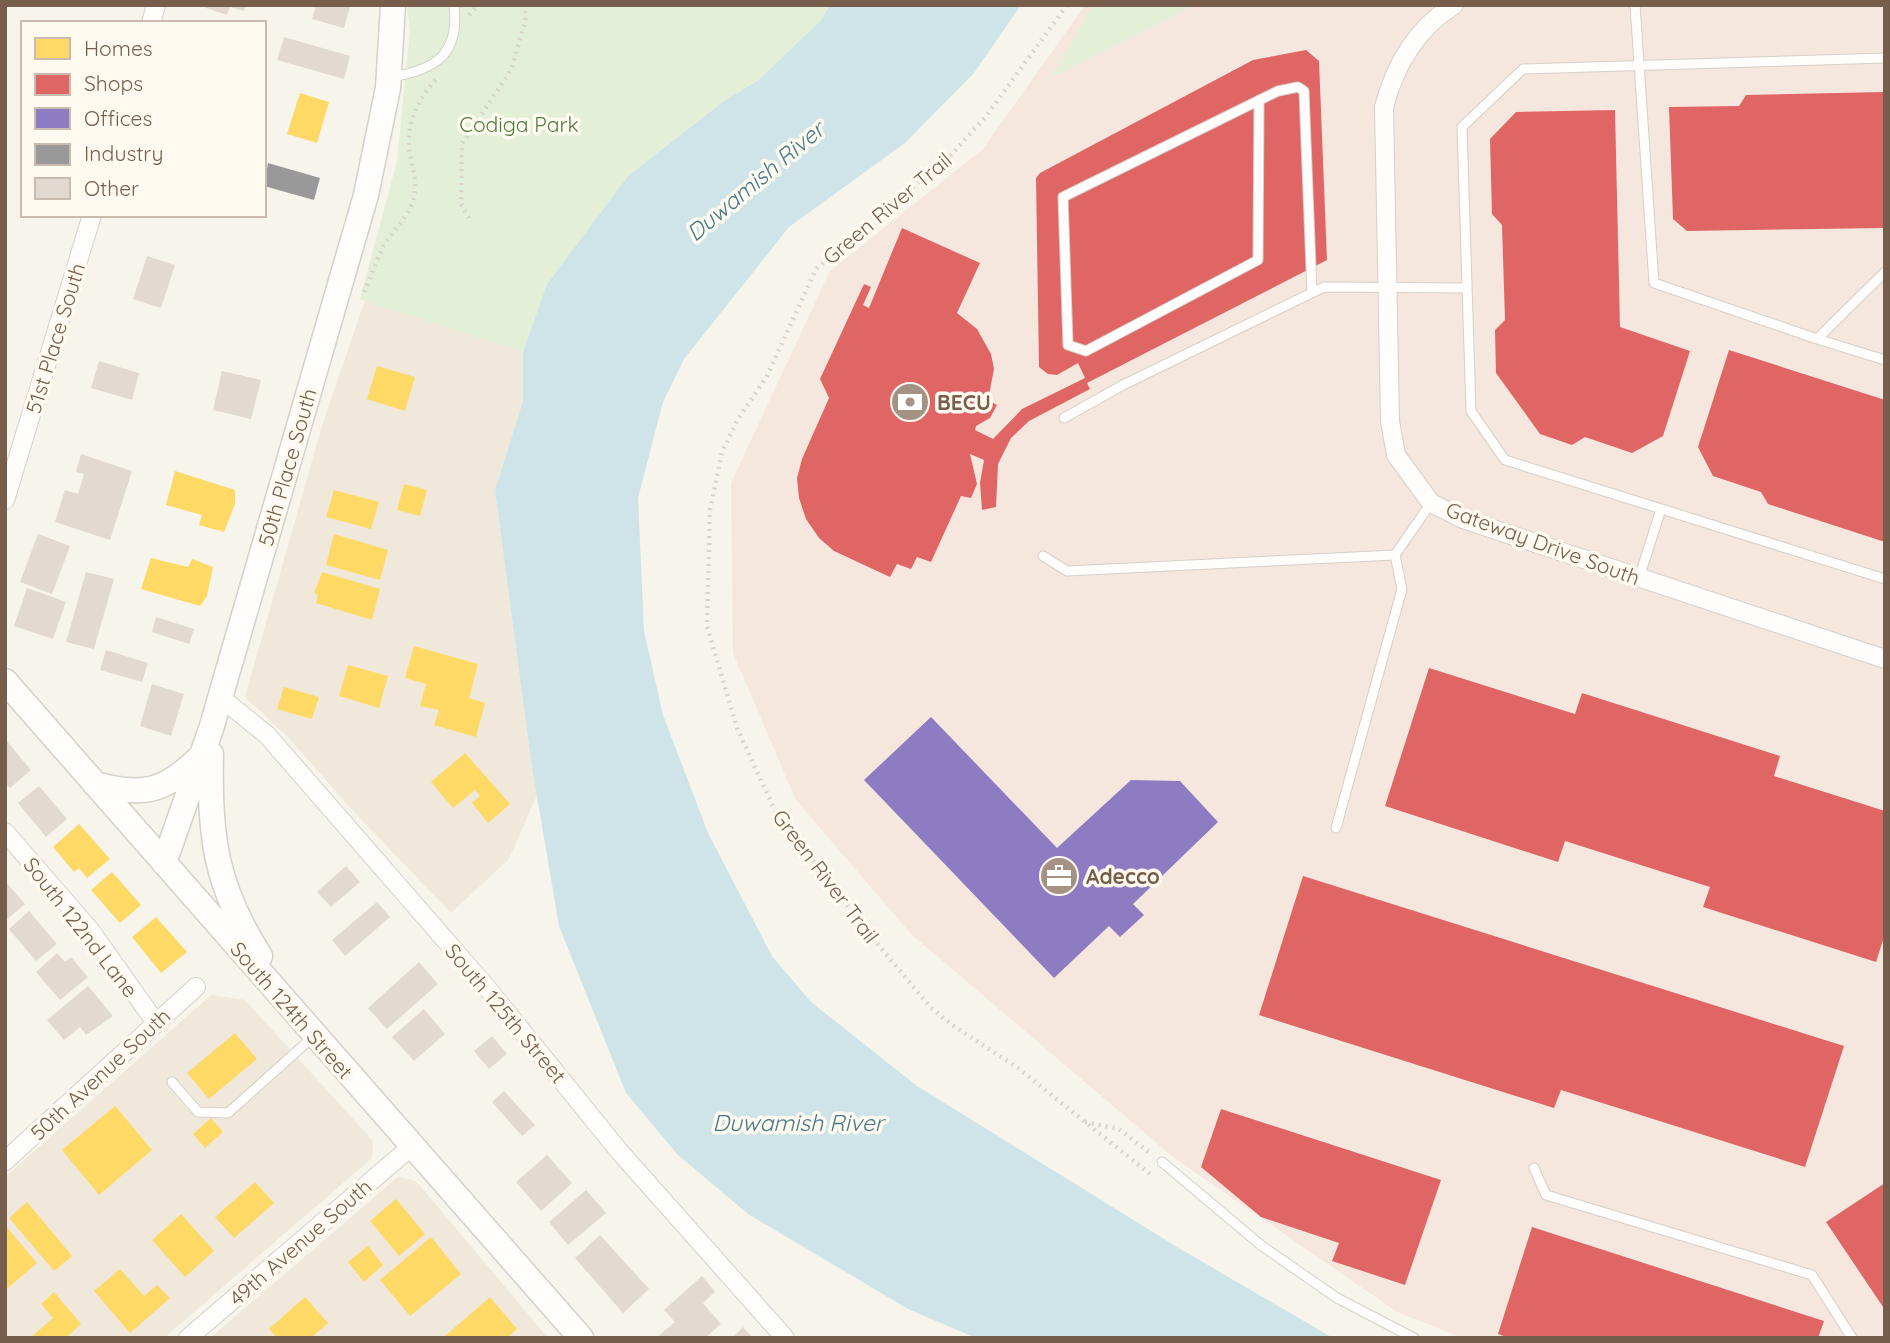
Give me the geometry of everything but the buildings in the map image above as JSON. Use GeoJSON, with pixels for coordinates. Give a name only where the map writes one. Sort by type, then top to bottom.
{"type":"FeatureCollection","features":[{"type":"Feature","properties":{"kind":"street","name":"50th Place South"},"geometry":{"type":"LineString","coordinates":[[164,863],[204,754],[366,195],[389,77],[393,5]]}},
{"type":"Feature","properties":{"kind":"street","name":"Gateway Drive South"},"geometry":{"type":"LineString","coordinates":[[1454,5],[1432,19],[1418,35],[1398,70],[1384,107],[1385,287],[1390,421],[1396,455],[1431,503],[1463,519],[1885,659]]}},
{"type":"Feature","properties":{"kind":"street","name":"51st Place South"},"geometry":{"type":"LineString","coordinates":[[5,500],[91,217]]}},
{"type":"Feature","properties":{"kind":"street","name":"South 124th Street"},"geometry":{"type":"LineString","coordinates":[[5,681],[582,1338]]}},
{"type":"Feature","properties":{"kind":"street","name":"South 125th Street"},"geometry":{"type":"LineString","coordinates":[[220,696],[267,735],[487,988],[619,1151],[785,1338]]}},
{"type":"Feature","properties":{"kind":"street"},"geometry":{"type":"LineString","coordinates":[[211,729],[215,856],[231,903],[246,933],[307,1027]]}},
{"type":"Feature","properties":{"kind":"street"},"geometry":{"type":"LineString","coordinates":[[95,784],[122,792],[152,790],[182,775],[204,754]]}},
{"type":"Feature","properties":{"kind":"street"},"geometry":{"type":"LineString","coordinates":[[164,863],[212,827]]}},
{"type":"Feature","properties":{"kind":"street","name":"South 122nd Lane"},"geometry":{"type":"LineString","coordinates":[[5,832],[90,930],[156,1023]]}},
{"type":"Feature","properties":{"kind":"street","name":"50th Avenue South"},"geometry":{"type":"LineString","coordinates":[[5,1161],[196,987]]}},
{"type":"Feature","properties":{"kind":"street","name":"49th Avenue South"},"geometry":{"type":"LineString","coordinates":[[188,1338],[412,1146]]}},
{"type":"Feature","properties":{"kind":"lane"},"geometry":{"type":"LineString","coordinates":[[389,77],[419,73],[438,62],[452,37],[456,23],[454,5]]}},
{"type":"Feature","properties":{"kind":"lane"},"geometry":{"type":"LineString","coordinates":[[1635,5],[1654,283],[1885,360]]}},
{"type":"Feature","properties":{"kind":"lane"},"geometry":{"type":"LineString","coordinates":[[1885,58],[1523,69],[1462,127],[1471,411],[1505,460],[1885,579]]}},
{"type":"Feature","properties":{"kind":"lane"},"geometry":{"type":"LineString","coordinates":[[1259,100],[1258,261],[1086,351],[1068,345],[1063,197],[1259,100],[1278,91],[1298,87],[1304,91],[1312,293]]}},
{"type":"Feature","properties":{"kind":"lane"},"geometry":{"type":"LineString","coordinates":[[1817,339],[1885,272]]}},
{"type":"Feature","properties":{"kind":"lane"},"geometry":{"type":"LineString","coordinates":[[1064,418],[1123,385],[1324,287],[1467,288]]}},
{"type":"Feature","properties":{"kind":"lane"},"geometry":{"type":"LineString","coordinates":[[1336,828],[1402,589],[1395,555],[1431,503]]}},
{"type":"Feature","properties":{"kind":"lane"},"geometry":{"type":"LineString","coordinates":[[1639,578],[1661,509]]}},
{"type":"Feature","properties":{"kind":"lane"},"geometry":{"type":"LineString","coordinates":[[1043,556],[1067,571],[1395,555]]}},
{"type":"Feature","properties":{"kind":"lane"},"geometry":{"type":"LineString","coordinates":[[172,1082],[198,1112],[228,1113],[307,1027]]}},
{"type":"Feature","properties":{"kind":"lane"},"geometry":{"type":"LineString","coordinates":[[1162,1162],[1262,1246],[1336,1298],[1414,1338]]}},
{"type":"Feature","properties":{"kind":"lane"},"geometry":{"type":"LineString","coordinates":[[1534,1168],[1546,1195],[1812,1275],[1852,1338]]}},
{"type":"Feature","properties":{"kind":"path"},"geometry":{"type":"LineString","coordinates":[[465,27],[468,16],[478,5]]}},
{"type":"Feature","properties":{"kind":"path"},"geometry":{"type":"LineString","coordinates":[[469,218],[461,204],[462,144],[511,70],[526,18],[524,5]]}},
{"type":"Feature","properties":{"kind":"path","name":"Green River Trail"},"geometry":{"type":"LineString","coordinates":[[1067,5],[986,115],[952,154],[816,269],[766,376],[738,419],[722,452],[710,510],[707,626],[737,728],[775,811],[865,929],[931,1008],[1018,1068],[1081,1121],[1119,1129],[1162,1162]]}},
{"type":"Feature","properties":{"kind":"path"},"geometry":{"type":"LineString","coordinates":[[360,299],[384,246],[404,220],[414,197],[416,176],[409,147],[411,125],[423,96],[444,72]]}},
{"type":"Feature","properties":{"kind":"shaded area"},"geometry":{"type":"Polygon","coordinates":[[[1085,5],[1885,5],[1885,1338],[1463,1338],[1397,1312],[1173,1157],[911,934],[796,800],[733,653],[731,483],[830,271],[982,150],[1085,5]]]}},
{"type":"Feature","properties":{"kind":"shaded area"},"geometry":{"type":"Polygon","coordinates":[[[365,300],[523,352],[523,401],[495,490],[537,795],[509,859],[451,913],[357,815],[286,735],[245,697],[321,429],[365,300]]]}},
{"type":"Feature","properties":{"kind":"shaded area"},"geometry":{"type":"Polygon","coordinates":[[[211,995],[245,1000],[373,1141],[372,1158],[164,1338],[5,1338],[5,1177],[211,995]]]}},
{"type":"Feature","properties":{"kind":"shaded area"},"geometry":{"type":"Polygon","coordinates":[[[398,1177],[416,1181],[548,1338],[210,1338],[398,1177]]]}},
{"type":"Feature","properties":{"kind":"green space","name":"Codiga Park"},"geometry":{"type":"Polygon","coordinates":[[[407,5],[830,5],[821,20],[759,80],[724,101],[628,176],[547,284],[523,352],[360,299],[397,161],[410,31],[407,5]]]}},
{"type":"Feature","properties":{"kind":"green space"},"geometry":{"type":"Polygon","coordinates":[[[1093,5],[1194,5],[1051,78],[1093,5]]]}},
{"type":"Feature","properties":{"kind":"water","name":"Duwamish River"},"geometry":{"type":"Polygon","coordinates":[[[830,5],[1021,5],[974,73],[905,143],[789,227],[684,359],[663,402],[638,498],[644,631],[663,715],[708,833],[772,956],[811,1002],[917,1086],[1177,1247],[1333,1338],[976,1338],[908,1309],[748,1214],[678,1155],[626,1093],[559,926],[532,767],[495,490],[523,401],[523,352],[547,284],[628,176],[724,101],[759,80],[821,20],[830,5]]]}},
{"type":"Feature","properties":{"kind":"place","name":"BECU"},"geometry":{"type":"Point","coordinates":[910,402]}},
{"type":"Feature","properties":{"kind":"place","name":"Adecco"},"geometry":{"type":"Point","coordinates":[1059,876]}}]}
